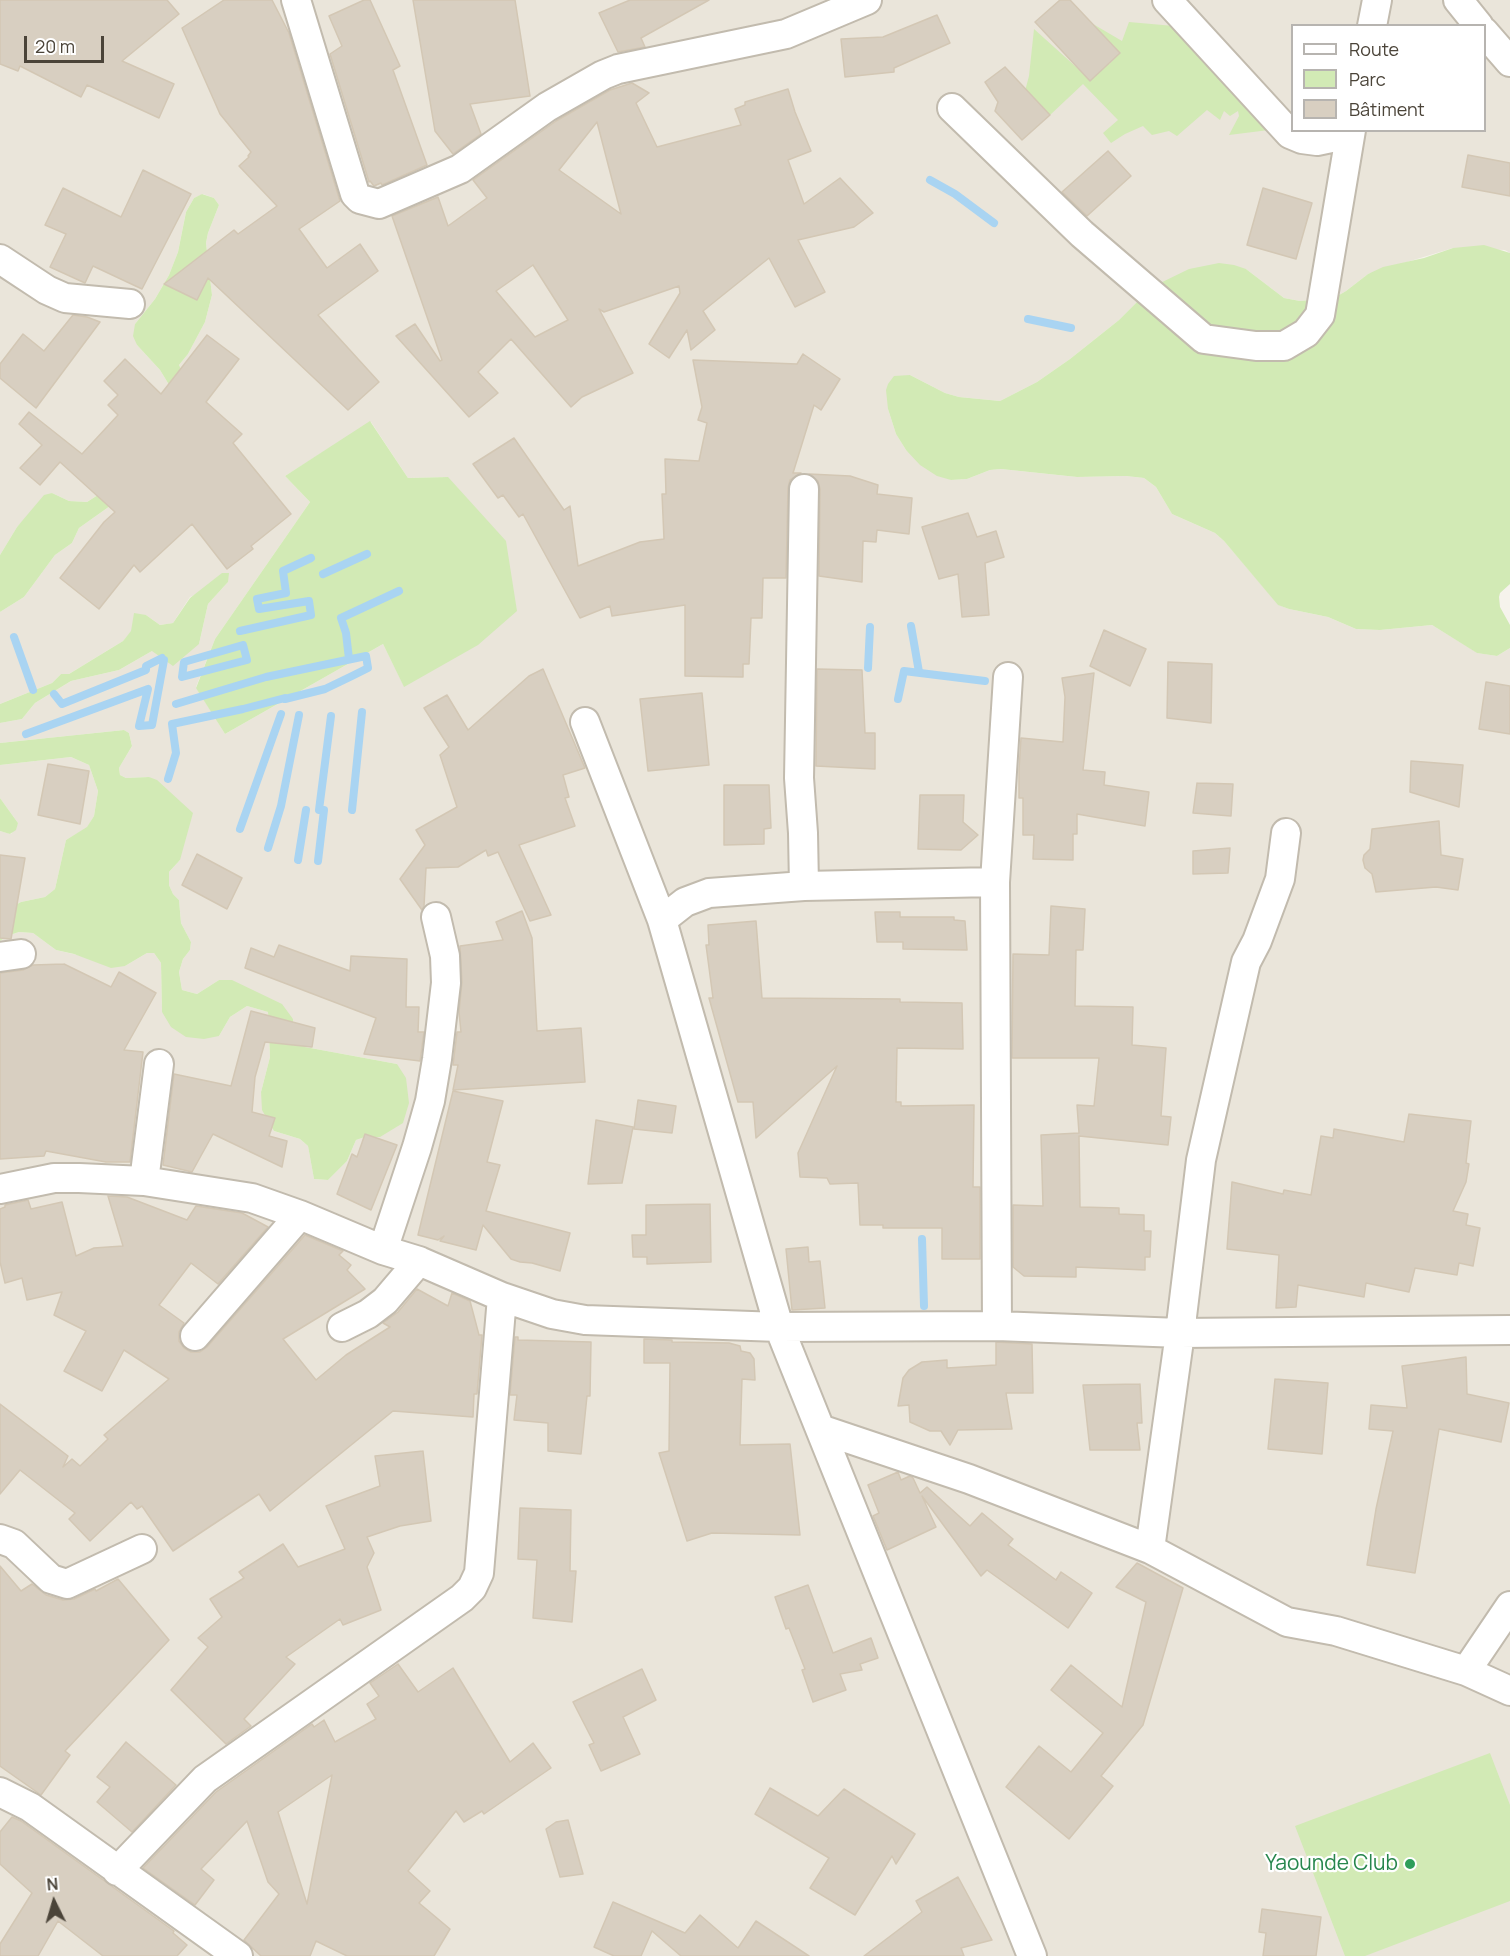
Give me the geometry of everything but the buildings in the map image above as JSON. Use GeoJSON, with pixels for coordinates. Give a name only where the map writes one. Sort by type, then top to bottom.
{"type":"FeatureCollection","features":[{"type":"Feature","properties":{"kind":"street"},"geometry":{"type":"LineString","coordinates":[[296,0],[355,194],[360,199],[379,204],[460,169],[547,107],[603,75],[618,69],[786,34],[867,0]]}},
{"type":"Feature","properties":{"kind":"street"},"geometry":{"type":"LineString","coordinates":[[952,108],[1082,234],[1204,339],[1256,346],[1284,346],[1306,333],[1320,315],[1351,132],[1317,141],[1302,139],[1290,134],[1167,0]]}},
{"type":"Feature","properties":{"kind":"street"},"geometry":{"type":"LineString","coordinates":[[1372,24],[1377,0]]}},
{"type":"Feature","properties":{"kind":"street"},"geometry":{"type":"LineString","coordinates":[[1458,0],[1477,24]]}},
{"type":"Feature","properties":{"kind":"street"},"geometry":{"type":"LineString","coordinates":[[1486,33],[1510,62]]}},
{"type":"Feature","properties":{"kind":"street"},"geometry":{"type":"LineString","coordinates":[[0,260],[47,290],[66,298],[130,304]]}},
{"type":"Feature","properties":{"kind":"street"},"geometry":{"type":"LineString","coordinates":[[804,489],[799,778],[804,886]]}},
{"type":"Feature","properties":{"kind":"street"},"geometry":{"type":"LineString","coordinates":[[997,1326],[994,882],[1008,677]]}},
{"type":"Feature","properties":{"kind":"street"},"geometry":{"type":"LineString","coordinates":[[585,722],[662,920],[779,1327],[1032,1956]]}},
{"type":"Feature","properties":{"kind":"street"},"geometry":{"type":"LineString","coordinates":[[1150,1549],[1201,1160],[1246,962],[1257,941],[1280,879],[1286,832]]}},
{"type":"Feature","properties":{"kind":"street"},"geometry":{"type":"LineString","coordinates":[[662,920],[685,902],[709,893],[804,886],[994,882]]}},
{"type":"Feature","properties":{"kind":"street"},"geometry":{"type":"LineString","coordinates":[[383,1250],[417,1147],[430,1101],[437,1059],[446,983],[445,956],[436,917]]}},
{"type":"Feature","properties":{"kind":"street"},"geometry":{"type":"LineString","coordinates":[[144,1181],[159,1064]]}},
{"type":"Feature","properties":{"kind":"street"},"geometry":{"type":"LineString","coordinates":[[0,1189],[54,1178],[144,1181],[252,1198],[300,1215],[383,1250],[419,1261],[502,1297],[552,1314],[585,1320],[779,1327],[997,1326],[1180,1333],[1510,1330]]}},
{"type":"Feature","properties":{"kind":"street"},"geometry":{"type":"LineString","coordinates":[[195,1336],[300,1215]]}},
{"type":"Feature","properties":{"kind":"street"},"geometry":{"type":"LineString","coordinates":[[342,1327],[368,1314],[385,1301],[419,1261]]}},
{"type":"Feature","properties":{"kind":"street"},"geometry":{"type":"LineString","coordinates":[[117,1871],[205,1779],[462,1598],[472,1588],[479,1573],[502,1297]]}},
{"type":"Feature","properties":{"kind":"street"},"geometry":{"type":"LineString","coordinates":[[820,1429],[969,1479],[1150,1549],[1287,1622],[1336,1630],[1466,1671],[1510,1691]]}},
{"type":"Feature","properties":{"kind":"street"},"geometry":{"type":"LineString","coordinates":[[0,1539],[14,1544],[51,1579],[67,1584],[142,1549]]}},
{"type":"Feature","properties":{"kind":"street"},"geometry":{"type":"LineString","coordinates":[[1466,1671],[1510,1606]]}},
{"type":"Feature","properties":{"kind":"street"},"geometry":{"type":"LineString","coordinates":[[0,1792],[30,1807],[238,1956]]}},
{"type":"Feature","properties":{"kind":"shaded area"},"geometry":{"type":"Polygon","coordinates":[[[0,0],[1510,0],[1510,253],[1505,250],[1453,248],[1368,274],[1334,298],[1300,301],[1284,298],[1246,269],[1152,287],[1119,320],[1070,359],[1037,382],[1000,401],[959,397],[945,393],[910,375],[888,409],[896,434],[906,450],[951,480],[967,479],[990,470],[1001,469],[1077,477],[1144,478],[1156,487],[1172,514],[1215,533],[1224,541],[1279,605],[1328,617],[1356,629],[1380,630],[1432,625],[1478,653],[1497,656],[1510,648],[1510,1956],[0,1956],[0,941],[19,932],[33,933],[56,950],[125,966],[147,953],[154,953],[161,963],[162,1012],[219,1036],[230,1017],[247,1006],[268,1012],[270,1057],[261,1092],[274,1131],[300,1139],[308,1146],[314,1179],[328,1180],[347,1161],[356,1140],[365,1137],[397,1064],[305,1047],[294,1034],[293,1019],[219,980],[197,994],[182,990],[179,972],[183,959],[190,950],[191,942],[181,923],[179,900],[169,885],[169,872],[180,860],[149,777],[126,778],[120,775],[119,768],[132,746],[129,733],[124,730],[0,743],[0,723],[22,719],[35,703],[71,681],[119,670],[152,651],[199,644],[208,604],[228,582],[190,597],[173,623],[160,625],[146,615],[123,641],[69,674],[61,674],[52,683],[0,704],[0,612],[24,597],[55,555],[72,543],[79,528],[134,489],[191,388],[179,365],[188,354],[205,322],[212,295],[206,243],[219,205],[214,198],[203,194],[194,198],[186,212],[178,252],[169,275],[155,299],[135,324],[137,345],[160,370],[174,393],[101,493],[87,502],[69,501],[52,493],[17,527],[0,555],[0,0]],[[371,422],[285,476],[310,502],[215,639],[196,687],[225,734],[383,644],[404,686],[448,477],[408,478],[371,422]]]}},
{"type":"Feature","properties":{"kind":"shaded area"},"geometry":{"type":"Polygon","coordinates":[[[71,757],[89,765],[98,791],[94,816],[87,828],[66,840],[55,889],[45,897],[21,902],[0,913],[0,831],[11,834],[18,823],[0,798],[0,765],[71,757]]]}},
{"type":"Feature","properties":{"kind":"green space"},"geometry":{"type":"Polygon","coordinates":[[[1129,22],[1174,26],[1285,128],[1229,135],[1239,116],[1238,111],[1230,116],[1224,111],[1220,120],[1207,110],[1177,136],[1169,131],[1152,135],[1143,126],[1111,143],[1103,133],[1118,120],[1083,84],[1050,115],[1025,91],[1029,76],[1034,29],[1085,75],[1091,65],[1109,64],[1120,53],[1093,24],[1122,41],[1129,22]]]}},
{"type":"Feature","properties":{"kind":"green space"},"geometry":{"type":"Polygon","coordinates":[[[202,194],[214,198],[219,205],[206,243],[212,295],[205,322],[188,354],[179,365],[191,388],[134,489],[79,528],[72,543],[55,555],[24,597],[0,612],[0,555],[17,527],[44,495],[52,493],[69,501],[87,502],[101,493],[174,393],[160,370],[137,345],[133,336],[135,324],[155,299],[169,275],[178,252],[186,212],[194,198],[202,194]]]}},
{"type":"Feature","properties":{"kind":"green space"},"geometry":{"type":"Polygon","coordinates":[[[1484,245],[1510,253],[1510,584],[1500,593],[1499,597],[1500,607],[1510,625],[1510,648],[1497,656],[1477,653],[1432,625],[1380,630],[1356,629],[1328,617],[1278,605],[1224,541],[1215,533],[1172,514],[1156,487],[1144,478],[1077,477],[1001,469],[990,470],[967,479],[951,480],[937,476],[920,465],[906,450],[896,434],[888,409],[886,390],[894,376],[910,375],[945,393],[959,397],[1000,401],[1037,382],[1070,359],[1119,320],[1152,287],[1189,269],[1219,263],[1234,265],[1246,269],[1284,298],[1300,301],[1334,298],[1368,274],[1383,267],[1424,258],[1453,248],[1484,245]]]}},
{"type":"Feature","properties":{"kind":"green space"},"geometry":{"type":"Polygon","coordinates":[[[370,421],[408,478],[448,477],[506,541],[517,611],[478,645],[404,687],[383,644],[225,734],[196,688],[215,639],[310,502],[285,476],[370,421]]]}},
{"type":"Feature","properties":{"kind":"green space"},"geometry":{"type":"Polygon","coordinates":[[[222,573],[229,573],[228,582],[208,604],[199,644],[173,666],[152,651],[119,670],[71,681],[35,703],[22,719],[0,723],[0,704],[52,683],[61,674],[69,674],[123,641],[131,631],[134,613],[146,615],[160,625],[173,623],[190,598],[222,573]]]}},
{"type":"Feature","properties":{"kind":"green space"},"geometry":{"type":"Polygon","coordinates":[[[124,730],[129,733],[132,746],[119,768],[120,775],[126,778],[149,777],[157,780],[193,813],[180,860],[169,872],[169,885],[179,900],[181,923],[191,942],[190,950],[183,959],[179,972],[182,990],[197,994],[219,980],[232,980],[282,1004],[293,1019],[294,1034],[305,1047],[397,1064],[406,1078],[409,1103],[403,1123],[380,1137],[365,1137],[356,1140],[347,1161],[328,1180],[314,1179],[308,1146],[300,1139],[274,1131],[262,1110],[261,1092],[270,1057],[268,1012],[247,1006],[230,1017],[219,1036],[204,1039],[186,1037],[171,1027],[162,1012],[161,963],[154,953],[147,953],[125,966],[111,968],[56,950],[33,933],[19,932],[0,941],[0,913],[21,902],[45,897],[55,889],[66,840],[87,827],[94,816],[98,791],[89,765],[71,757],[0,765],[0,743],[124,730]]]}},
{"type":"Feature","properties":{"kind":"green space"},"geometry":{"type":"Polygon","coordinates":[[[0,798],[18,823],[16,830],[10,834],[0,831],[0,798]]]}},
{"type":"Feature","properties":{"kind":"green space","name":"Yaounde Club"},"geometry":{"type":"Polygon","coordinates":[[[1490,1753],[1510,1805],[1510,1901],[1365,1956],[1345,1956],[1295,1826],[1490,1753]]]}},
{"type":"Feature","properties":{"kind":"waterway"},"geometry":{"type":"LineString","coordinates":[[930,180],[955,194],[994,223]]}},
{"type":"Feature","properties":{"kind":"waterway"},"geometry":{"type":"LineString","coordinates":[[1028,319],[1071,328]]}},
{"type":"Feature","properties":{"kind":"waterway"},"geometry":{"type":"LineString","coordinates":[[323,574],[367,554]]}},
{"type":"Feature","properties":{"kind":"waterway"},"geometry":{"type":"LineString","coordinates":[[240,631],[311,615],[309,601],[259,609],[257,599],[286,593],[283,571],[311,558]]}},
{"type":"Feature","properties":{"kind":"waterway"},"geometry":{"type":"LineString","coordinates":[[349,659],[346,633],[341,618],[399,591]]}},
{"type":"Feature","properties":{"kind":"waterway"},"geometry":{"type":"LineString","coordinates":[[911,626],[919,672]]}},
{"type":"Feature","properties":{"kind":"waterway"},"geometry":{"type":"LineString","coordinates":[[868,668],[870,627]]}},
{"type":"Feature","properties":{"kind":"waterway"},"geometry":{"type":"LineString","coordinates":[[14,637],[33,690]]}},
{"type":"Feature","properties":{"kind":"waterway"},"geometry":{"type":"LineString","coordinates":[[243,645],[247,660],[182,677],[184,662],[243,645]]}},
{"type":"Feature","properties":{"kind":"waterway"},"geometry":{"type":"LineString","coordinates":[[176,704],[266,677],[366,656],[368,668],[325,689],[285,699]]}},
{"type":"Feature","properties":{"kind":"waterway"},"geometry":{"type":"LineString","coordinates":[[54,694],[62,704],[146,670],[146,666],[162,658]]}},
{"type":"Feature","properties":{"kind":"waterway"},"geometry":{"type":"LineString","coordinates":[[26,734],[148,689],[139,726],[152,725],[164,660]]}},
{"type":"Feature","properties":{"kind":"waterway"},"geometry":{"type":"LineString","coordinates":[[898,699],[904,671],[985,681]]}},
{"type":"Feature","properties":{"kind":"waterway"},"geometry":{"type":"LineString","coordinates":[[168,779],[176,753],[172,724],[285,698]]}},
{"type":"Feature","properties":{"kind":"waterway"},"geometry":{"type":"LineString","coordinates":[[352,810],[362,712]]}},
{"type":"Feature","properties":{"kind":"waterway"},"geometry":{"type":"LineString","coordinates":[[240,829],[281,714]]}},
{"type":"Feature","properties":{"kind":"waterway"},"geometry":{"type":"LineString","coordinates":[[268,848],[281,806],[299,715]]}},
{"type":"Feature","properties":{"kind":"waterway"},"geometry":{"type":"LineString","coordinates":[[319,810],[331,716]]}},
{"type":"Feature","properties":{"kind":"waterway"},"geometry":{"type":"LineString","coordinates":[[298,860],[306,810]]}},
{"type":"Feature","properties":{"kind":"waterway"},"geometry":{"type":"LineString","coordinates":[[318,861],[324,810]]}},
{"type":"Feature","properties":{"kind":"waterway"},"geometry":{"type":"LineString","coordinates":[[922,1239],[924,1306]]}},
{"type":"Feature","properties":{"kind":"place","name":"Yaounde Club"},"geometry":{"type":"Point","coordinates":[1410,1864]}}]}
